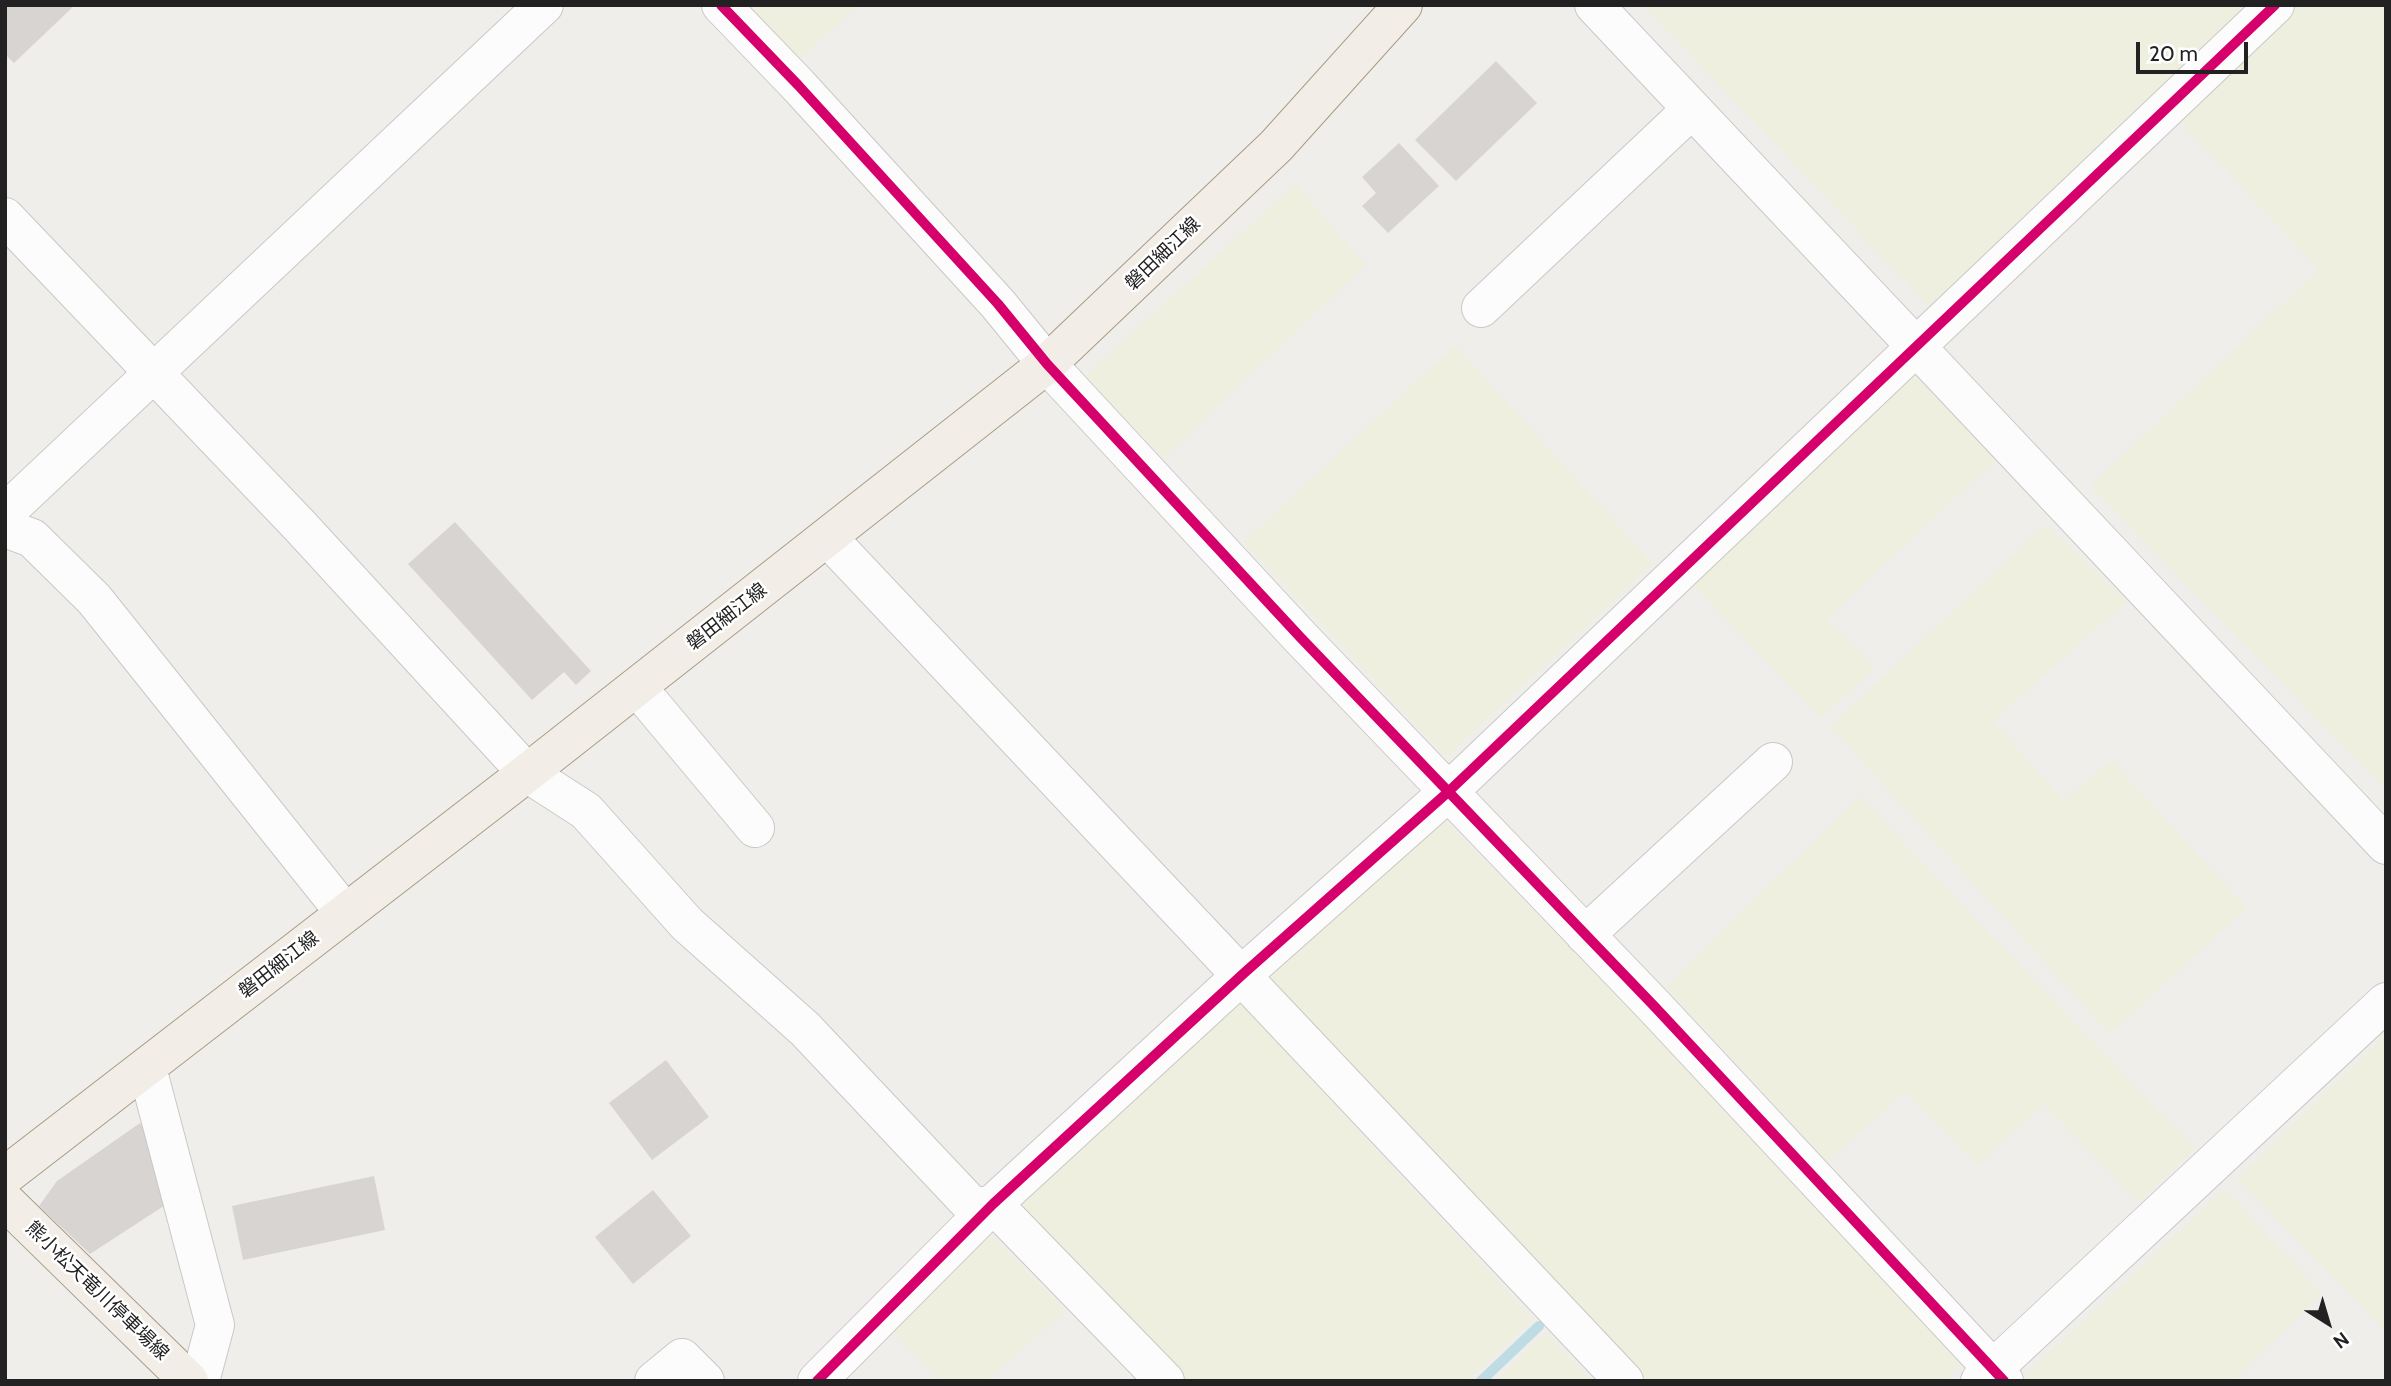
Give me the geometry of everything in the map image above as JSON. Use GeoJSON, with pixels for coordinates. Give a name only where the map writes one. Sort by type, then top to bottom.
{"type":"FeatureCollection","features":[{"type":"Feature","properties":{"kind":"main road","name":"磐田細江線"},"geometry":{"type":"LineString","coordinates":[[5,1177],[527,773],[1047,364],[1276,146],[1403,5]]}},
{"type":"Feature","properties":{"kind":"main road","name":"熊小松天竜川停車場線"},"geometry":{"type":"LineString","coordinates":[[5,1201],[189,1381]]}},
{"type":"Feature","properties":{"kind":"street"},"geometry":{"type":"LineString","coordinates":[[5,513],[544,5]]}},
{"type":"Feature","properties":{"kind":"street"},"geometry":{"type":"LineString","coordinates":[[720,5],[998,304],[1047,364],[1447,793],[1585,935],[1992,1377],[2386,1002]]}},
{"type":"Feature","properties":{"kind":"street"},"geometry":{"type":"LineString","coordinates":[[1594,5],[2386,845]]}},
{"type":"Feature","properties":{"kind":"street"},"geometry":{"type":"LineString","coordinates":[[817,1381],[993,1204],[1242,974],[1447,793],[2275,5]]}},
{"type":"Feature","properties":{"kind":"street"},"geometry":{"type":"LineString","coordinates":[[1481,308],[1692,109]]}},
{"type":"Feature","properties":{"kind":"street"},"geometry":{"type":"LineString","coordinates":[[5,217],[156,372],[527,773],[586,811],[687,924],[805,1029],[974,1208],[993,1204]]}},
{"type":"Feature","properties":{"kind":"street"},"geometry":{"type":"LineString","coordinates":[[5,528],[32,538],[94,599],[345,913]]}},
{"type":"Feature","properties":{"kind":"street"},"geometry":{"type":"LineString","coordinates":[[828,538],[1624,1381]]}},
{"type":"Feature","properties":{"kind":"street"},"geometry":{"type":"LineString","coordinates":[[637,687],[755,828]]}},
{"type":"Feature","properties":{"kind":"street"},"geometry":{"type":"LineString","coordinates":[[1585,935],[1773,762]]}},
{"type":"Feature","properties":{"kind":"street"},"geometry":{"type":"LineString","coordinates":[[147,1068],[215,1325],[200,1381]]}},
{"type":"Feature","properties":{"kind":"street"},"geometry":{"type":"LineString","coordinates":[[993,1204],[1165,1381]]}},
{"type":"Feature","properties":{"kind":"street"},"geometry":{"type":"LineString","coordinates":[[654,1381],[682,1358],[705,1381]]}},
{"type":"Feature","properties":{"kind":"green space"},"geometry":{"type":"Polygon","coordinates":[[[760,5],[859,5],[798,60],[751,14],[760,5]]]}},
{"type":"Feature","properties":{"kind":"green space"},"geometry":{"type":"Polygon","coordinates":[[[1643,5],[2252,5],[1930,307],[1643,5]]]}},
{"type":"Feature","properties":{"kind":"green space"},"geometry":{"type":"Polygon","coordinates":[[[2297,5],[2386,5],[2386,790],[2090,486],[2319,270],[2178,119],[2297,5]]]}},
{"type":"Feature","properties":{"kind":"green space"},"geometry":{"type":"Polygon","coordinates":[[[1296,184],[1366,265],[1163,458],[1085,376],[1296,184]]]}},
{"type":"Feature","properties":{"kind":"green space"},"geometry":{"type":"Polygon","coordinates":[[[1455,345],[1653,564],[1446,757],[1244,542],[1455,345]]]}},
{"type":"Feature","properties":{"kind":"green space"},"geometry":{"type":"Polygon","coordinates":[[[1914,368],[1997,458],[1827,619],[1874,669],[1821,718],[1687,579],[1914,368]]]}},
{"type":"Feature","properties":{"kind":"green space"},"geometry":{"type":"Polygon","coordinates":[[[2046,525],[2127,601],[1993,721],[2064,801],[2111,760],[2247,908],[2110,1034],[1830,726],[2046,525]]]}},
{"type":"Feature","properties":{"kind":"green space"},"geometry":{"type":"Polygon","coordinates":[[[1859,796],[2195,1149],[2139,1201],[2043,1104],[1978,1166],[1905,1092],[1827,1162],[1666,987],[1859,796]]]}},
{"type":"Feature","properties":{"kind":"green space"},"geometry":{"type":"Polygon","coordinates":[[[1439,814],[1970,1356],[1944,1381],[1643,1381],[1261,971],[1439,814]]]}},
{"type":"Feature","properties":{"kind":"green space"},"geometry":{"type":"Polygon","coordinates":[[[1239,1001],[1533,1319],[1468,1381],[1186,1381],[1021,1204],[1239,1001]]]}},
{"type":"Feature","properties":{"kind":"green space"},"geometry":{"type":"Polygon","coordinates":[[[2386,1035],[2386,1332],[2237,1178],[2386,1035]]]}},
{"type":"Feature","properties":{"kind":"green space"},"geometry":{"type":"Polygon","coordinates":[[[2225,1189],[2322,1294],[2232,1381],[2025,1381],[2028,1373],[2225,1189]]]}},
{"type":"Feature","properties":{"kind":"green space"},"geometry":{"type":"Polygon","coordinates":[[[990,1235],[1065,1310],[987,1381],[943,1381],[890,1330],[990,1235]]]}},
{"type":"Feature","properties":{"kind":"green space"},"geometry":{"type":"Polygon","coordinates":[[[1545,1333],[1592,1381],[1495,1381],[1545,1333]]]}},
{"type":"Feature","properties":{"kind":"building"},"geometry":{"type":"Polygon","coordinates":[[[5,5],[75,5],[14,63],[5,54],[5,5]]]}},
{"type":"Feature","properties":{"kind":"building"},"geometry":{"type":"Polygon","coordinates":[[[1496,61],[1537,103],[1456,181],[1415,140],[1496,61]]]}},
{"type":"Feature","properties":{"kind":"building"},"geometry":{"type":"Polygon","coordinates":[[[1399,143],[1439,186],[1388,233],[1362,206],[1376,193],[1362,177],[1399,143]]]}},
{"type":"Feature","properties":{"kind":"building"},"geometry":{"type":"Polygon","coordinates":[[[455,522],[591,671],[576,685],[564,672],[532,700],[408,564],[455,522]]]}},
{"type":"Feature","properties":{"kind":"building"},"geometry":{"type":"Polygon","coordinates":[[[666,1060],[709,1117],[652,1160],[609,1103],[666,1060]]]}},
{"type":"Feature","properties":{"kind":"building"},"geometry":{"type":"Polygon","coordinates":[[[140,1123],[150,1137],[170,1202],[90,1254],[39,1206],[57,1181],[140,1123]]]}},
{"type":"Feature","properties":{"kind":"building"},"geometry":{"type":"Polygon","coordinates":[[[374,1176],[385,1230],[243,1260],[232,1206],[374,1176]]]}},
{"type":"Feature","properties":{"kind":"building"},"geometry":{"type":"Polygon","coordinates":[[[653,1190],[691,1236],[633,1284],[595,1237],[653,1190]]]}},
{"type":"Feature","properties":{"kind":"waterway"},"geometry":{"type":"LineString","coordinates":[[1481,1381],[1539,1326]]}},
{"type":"Feature","properties":{"kind":"cycle path"},"geometry":{"type":"LineString","coordinates":[[721,5],[798,85],[998,304],[1047,364],[1301,638],[1655,1007],[2004,1381]]}},
{"type":"Feature","properties":{"kind":"cycle path"},"geometry":{"type":"LineString","coordinates":[[817,1381],[993,1204],[1243,974],[1447,793],[2275,5]]}}]}
